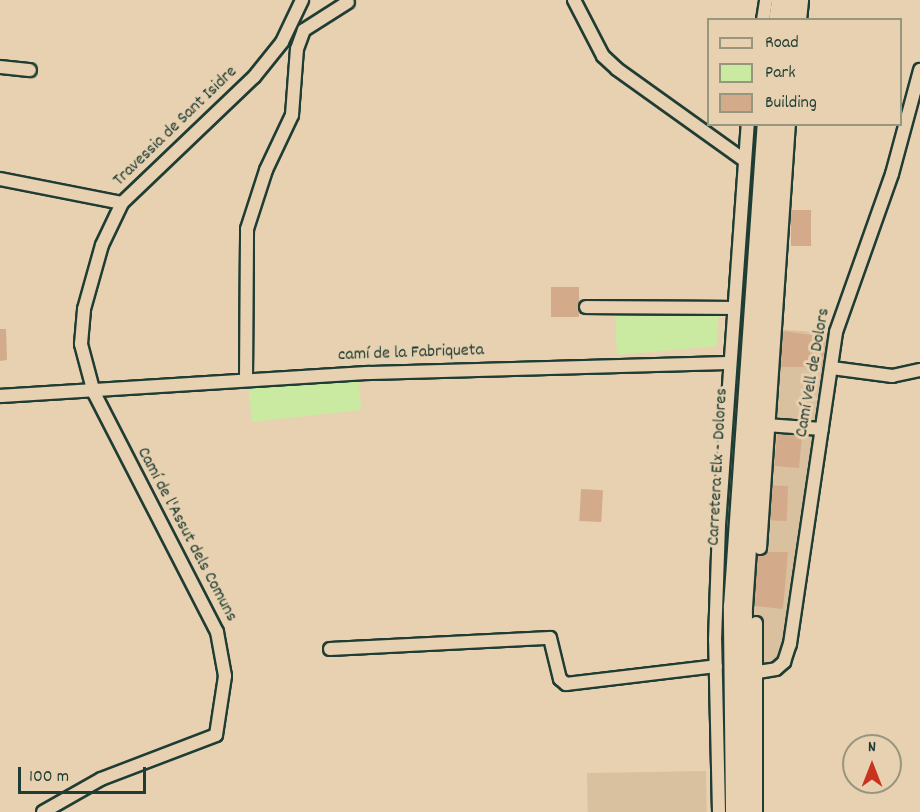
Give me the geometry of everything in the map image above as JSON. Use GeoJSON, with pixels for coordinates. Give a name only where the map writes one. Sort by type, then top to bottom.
{"type":"FeatureCollection","features":[{"type":"Feature","properties":{"kind":"main road"},"geometry":{"type":"LineString","coordinates":[[776,18],[778,0]]}},
{"type":"Feature","properties":{"kind":"main road"},"geometry":{"type":"LineString","coordinates":[[789,18],[791,0]]}},
{"type":"Feature","properties":{"kind":"main road","name":"Carretera Elx - Dolores"},"geometry":{"type":"LineString","coordinates":[[733,812],[732,595],[765,126]]}},
{"type":"Feature","properties":{"kind":"main road","name":"Carretera Elx - Dolores"},"geometry":{"type":"LineString","coordinates":[[746,812],[744,597],[777,126]]}},
{"type":"Feature","properties":{"kind":"street"},"geometry":{"type":"LineString","coordinates":[[574,0],[603,56],[617,69],[744,160]]}},
{"type":"Feature","properties":{"kind":"street"},"geometry":{"type":"LineString","coordinates":[[763,18],[766,0]]}},
{"type":"Feature","properties":{"kind":"street"},"geometry":{"type":"LineString","coordinates":[[800,18],[802,0]]}},
{"type":"Feature","properties":{"kind":"street"},"geometry":{"type":"LineString","coordinates":[[300,6],[352,1]]}},
{"type":"Feature","properties":{"kind":"street"},"geometry":{"type":"LineString","coordinates":[[246,380],[247,229],[266,170],[292,115],[297,49],[304,30],[352,1]]}},
{"type":"Feature","properties":{"kind":"street","name":"Travessia de Sant Isidre"},"geometry":{"type":"LineString","coordinates":[[94,393],[81,344],[84,309],[102,245],[122,203],[254,77],[300,6]]}},
{"type":"Feature","properties":{"kind":"street"},"geometry":{"type":"LineString","coordinates":[[0,67],[30,70]]}},
{"type":"Feature","properties":{"kind":"street","name":"Camí Vell de Dolors"},"geometry":{"type":"LineString","coordinates":[[758,672],[776,669],[784,662],[790,644],[836,332],[889,184],[920,70]]}},
{"type":"Feature","properties":{"kind":"street"},"geometry":{"type":"LineString","coordinates":[[719,812],[716,666],[730,363],[748,126]]}},
{"type":"Feature","properties":{"kind":"street"},"geometry":{"type":"LineString","coordinates":[[760,549],[766,425],[789,126]]}},
{"type":"Feature","properties":{"kind":"street"},"geometry":{"type":"LineString","coordinates":[[0,179],[122,203]]}},
{"type":"Feature","properties":{"kind":"street"},"geometry":{"type":"LineString","coordinates":[[586,307],[734,308]]}},
{"type":"Feature","properties":{"kind":"street","name":"camí de la Fabriqueta"},"geometry":{"type":"LineString","coordinates":[[0,396],[94,393],[246,380],[730,363]]}},
{"type":"Feature","properties":{"kind":"street"},"geometry":{"type":"LineString","coordinates":[[832,368],[892,376],[920,370]]}},
{"type":"Feature","properties":{"kind":"street","name":"Camí de l'Assut dels Comuns"},"geometry":{"type":"LineString","coordinates":[[43,812],[101,780],[216,735],[225,676],[217,632],[94,393]]}},
{"type":"Feature","properties":{"kind":"street"},"geometry":{"type":"LineString","coordinates":[[766,425],[822,429]]}},
{"type":"Feature","properties":{"kind":"street"},"geometry":{"type":"LineString","coordinates":[[756,623],[758,672],[756,812]]}},
{"type":"Feature","properties":{"kind":"street"},"geometry":{"type":"LineString","coordinates":[[330,649],[550,638],[560,679],[566,684],[716,666]]}},
{"type":"Feature","properties":{"kind":"shaded area"},"geometry":{"type":"Polygon","coordinates":[[[775,329],[829,333],[828,370],[781,656],[753,668],[752,605],[775,329]]]}},
{"type":"Feature","properties":{"kind":"shaded area"},"geometry":{"type":"Polygon","coordinates":[[[706,771],[707,812],[588,812],[587,773],[706,771]]]}},
{"type":"Feature","properties":{"kind":"green space"},"geometry":{"type":"Polygon","coordinates":[[[719,309],[717,346],[617,355],[615,313],[719,309]]]}},
{"type":"Feature","properties":{"kind":"green space"},"geometry":{"type":"Polygon","coordinates":[[[359,380],[361,410],[252,422],[248,384],[359,380]]]}},
{"type":"Feature","properties":{"kind":"building"},"geometry":{"type":"Polygon","coordinates":[[[791,210],[811,210],[811,246],[791,246],[791,210]]]}},
{"type":"Feature","properties":{"kind":"building"},"geometry":{"type":"Polygon","coordinates":[[[551,287],[579,287],[579,317],[551,317],[551,287]]]}},
{"type":"Feature","properties":{"kind":"building"},"geometry":{"type":"Polygon","coordinates":[[[0,329],[6,329],[7,360],[0,361],[0,329]]]}},
{"type":"Feature","properties":{"kind":"building"},"geometry":{"type":"Polygon","coordinates":[[[783,331],[826,337],[822,367],[781,367],[783,331]]]}},
{"type":"Feature","properties":{"kind":"building"},"geometry":{"type":"Polygon","coordinates":[[[777,434],[802,436],[799,468],[774,466],[777,434]]]}},
{"type":"Feature","properties":{"kind":"building"},"geometry":{"type":"Polygon","coordinates":[[[772,485],[788,486],[787,521],[771,520],[772,485]]]}},
{"type":"Feature","properties":{"kind":"building"},"geometry":{"type":"Polygon","coordinates":[[[581,489],[603,490],[601,522],[579,521],[581,489]]]}},
{"type":"Feature","properties":{"kind":"building"},"geometry":{"type":"Polygon","coordinates":[[[767,552],[788,552],[783,609],[754,606],[757,556],[767,552]]]}}]}
